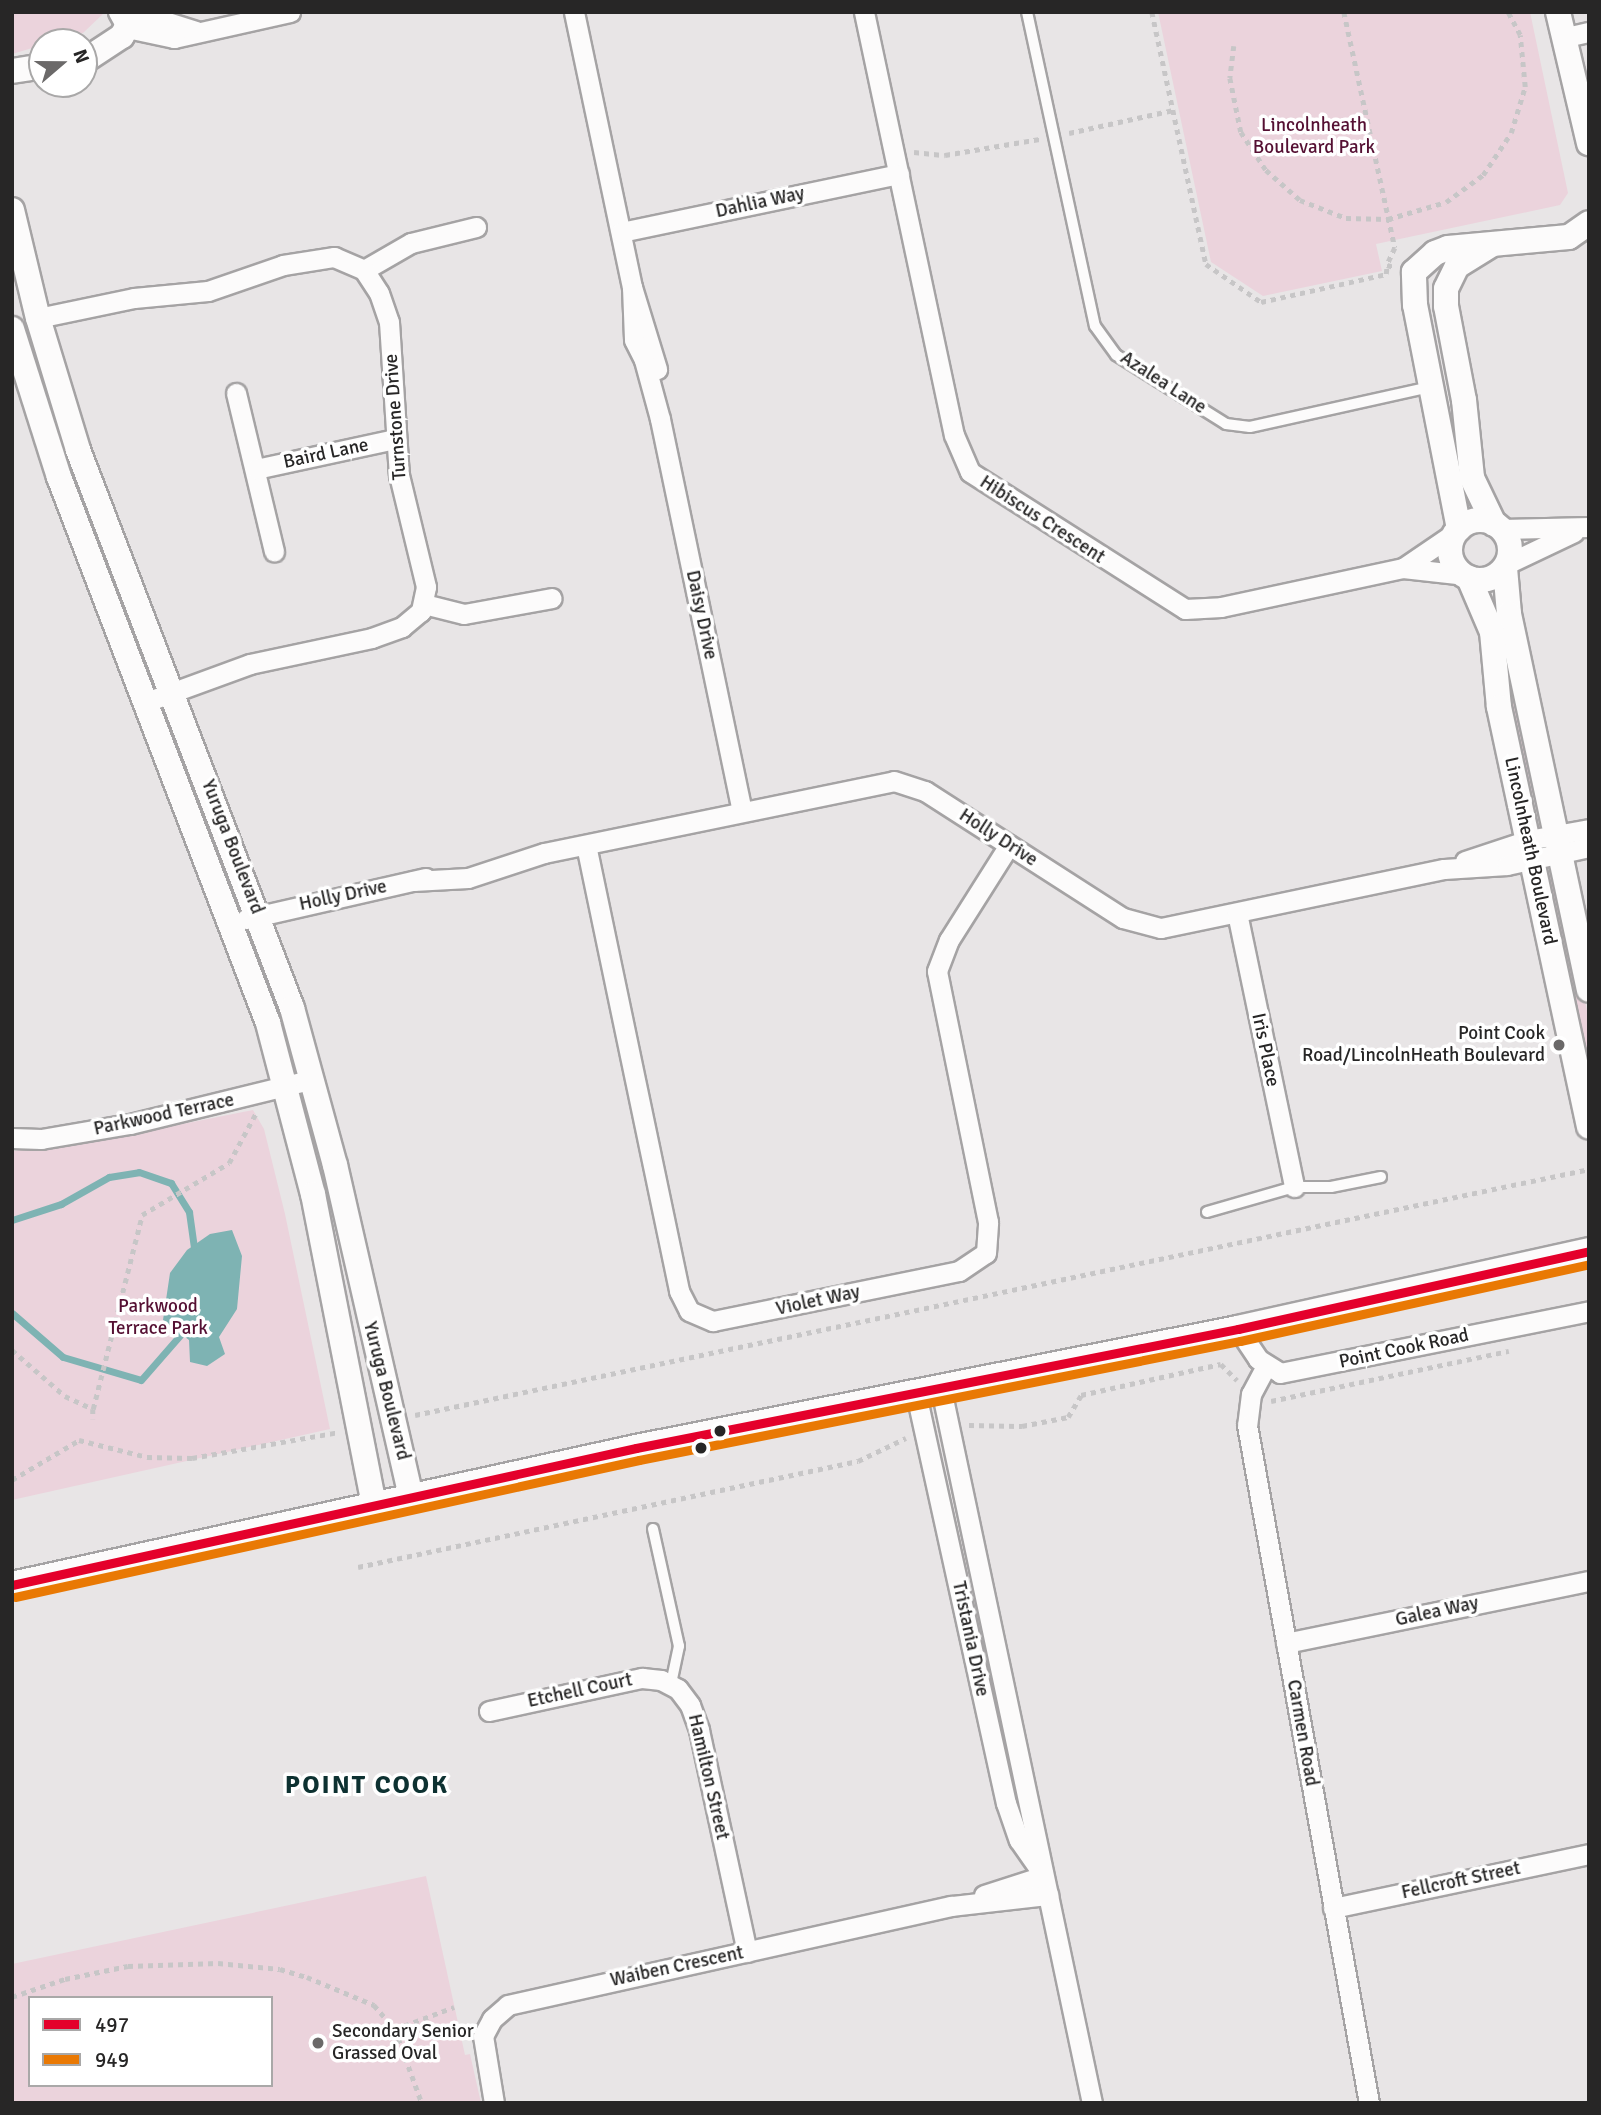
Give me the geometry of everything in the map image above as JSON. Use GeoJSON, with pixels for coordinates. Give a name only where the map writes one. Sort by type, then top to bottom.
{"type":"FeatureCollection","features":[{"type":"Feature","properties":{"kind":"main road"},"geometry":{"type":"LineString","coordinates":[[12,1585],[411,1496],[1238,1329],[1589,1251]]}},
{"type":"Feature","properties":{"kind":"street"},"geometry":{"type":"LineString","coordinates":[[127,15],[174,38],[290,12]]}},
{"type":"Feature","properties":{"kind":"street","name":"Daisy Drive"},"geometry":{"type":"LineString","coordinates":[[574,12],[632,287],[654,353],[660,419],[742,811]]}},
{"type":"Feature","properties":{"kind":"street","name":"Hibiscus Crescent"},"geometry":{"type":"LineString","coordinates":[[864,12],[954,435],[964,464],[976,478],[1185,609],[1221,607],[1404,568],[1466,577]]}},
{"type":"Feature","properties":{"kind":"street"},"geometry":{"type":"LineString","coordinates":[[1558,12],[1589,143]]}},
{"type":"Feature","properties":{"kind":"street"},"geometry":{"type":"LineString","coordinates":[[98,35],[127,15]]}},
{"type":"Feature","properties":{"kind":"street"},"geometry":{"type":"LineString","coordinates":[[98,54],[108,49],[127,15]]}},
{"type":"Feature","properties":{"kind":"street"},"geometry":{"type":"LineString","coordinates":[[1562,38],[1589,32]]}},
{"type":"Feature","properties":{"kind":"street","name":"Dahlia Way"},"geometry":{"type":"LineString","coordinates":[[621,232],[899,174]]}},
{"type":"Feature","properties":{"kind":"street","name":"Yuruga Boulevard"},"geometry":{"type":"LineString","coordinates":[[12,210],[38,318],[78,450],[259,915],[313,1079],[374,1350],[395,1420],[411,1496]]}},
{"type":"Feature","properties":{"kind":"street"},"geometry":{"type":"LineString","coordinates":[[1413,276],[1435,253],[1448,248],[1570,237],[1589,223]]}},
{"type":"Feature","properties":{"kind":"street"},"geometry":{"type":"LineString","coordinates":[[38,318],[134,298],[208,291],[318,257],[346,259],[364,270],[411,243],[476,227]]}},
{"type":"Feature","properties":{"kind":"street"},"geometry":{"type":"LineString","coordinates":[[1492,245],[1457,266],[1446,289],[1472,478],[1510,546],[1506,566]]}},
{"type":"Feature","properties":{"kind":"street","name":"Turnstone Drive"},"geometry":{"type":"LineString","coordinates":[[364,270],[379,293],[389,321],[395,439],[404,508],[425,577],[424,604]]}},
{"type":"Feature","properties":{"kind":"street"},"geometry":{"type":"LineString","coordinates":[[1413,276],[1458,531],[1450,550],[1466,577],[1489,579],[1506,566],[1585,528]]}},
{"type":"Feature","properties":{"kind":"street"},"geometry":{"type":"LineString","coordinates":[[1413,276],[1446,289]]}},
{"type":"Feature","properties":{"kind":"street","name":"Yuruga Boulevard"},"geometry":{"type":"LineString","coordinates":[[12,329],[59,477],[233,922],[286,1087],[362,1426],[374,1504]]}},
{"type":"Feature","properties":{"kind":"street","name":"Baird Lane"},"geometry":{"type":"LineString","coordinates":[[236,393],[257,469],[274,551]]}},
{"type":"Feature","properties":{"kind":"street","name":"Baird Lane"},"geometry":{"type":"LineString","coordinates":[[257,469],[395,439]]}},
{"type":"Feature","properties":{"kind":"street"},"geometry":{"type":"LineString","coordinates":[[1458,531],[1476,521],[1498,526],[1585,528]]}},
{"type":"Feature","properties":{"kind":"street","name":"Hibiscus Crescent"},"geometry":{"type":"LineString","coordinates":[[1404,568],[1458,531]]}},
{"type":"Feature","properties":{"kind":"street","name":"Lincolnheath Boulevard"},"geometry":{"type":"LineString","coordinates":[[1506,566],[1508,614],[1589,990]]}},
{"type":"Feature","properties":{"kind":"street","name":"Lincolnheath Boulevard"},"geometry":{"type":"LineString","coordinates":[[1466,577],[1492,632],[1496,687],[1589,1126]]}},
{"type":"Feature","properties":{"kind":"street"},"geometry":{"type":"LineString","coordinates":[[146,702],[250,664],[372,638],[410,622],[424,604],[464,614],[552,598]]}},
{"type":"Feature","properties":{"kind":"street","name":"Holly Drive"},"geometry":{"type":"LineString","coordinates":[[233,922],[413,881],[468,878],[544,853],[881,782],[902,782],[1137,924],[1161,928],[1558,843]]}},
{"type":"Feature","properties":{"kind":"street"},"geometry":{"type":"LineString","coordinates":[[1558,843],[1589,829]]}},
{"type":"Feature","properties":{"kind":"street"},"geometry":{"type":"LineString","coordinates":[[1558,843],[1589,847]]}},
{"type":"Feature","properties":{"kind":"street","name":"Violet Way"},"geometry":{"type":"LineString","coordinates":[[586,845],[680,1291],[690,1311],[713,1321],[960,1271],[986,1253],[988,1222],[937,971],[949,940],[1009,845]]}},
{"type":"Feature","properties":{"kind":"street","name":"Iris Place"},"geometry":{"type":"LineString","coordinates":[[1237,913],[1294,1187]]}},
{"type":"Feature","properties":{"kind":"street","name":"Parkwood Terrace"},"geometry":{"type":"LineString","coordinates":[[12,1138],[89,1132],[313,1079]]}},
{"type":"Feature","properties":{"kind":"street","name":"Point Cook Road"},"geometry":{"type":"LineString","coordinates":[[1266,1366],[1280,1373],[1293,1372],[1589,1311]]}},
{"type":"Feature","properties":{"kind":"street"},"geometry":{"type":"LineString","coordinates":[[1238,1329],[1266,1366]]}},
{"type":"Feature","properties":{"kind":"street","name":"Carmen Road"},"geometry":{"type":"LineString","coordinates":[[1266,1366],[1251,1394],[1247,1425],[1369,2103]]}},
{"type":"Feature","properties":{"kind":"street","name":"Tristania Drive"},"geometry":{"type":"LineString","coordinates":[[929,1391],[949,1429],[1092,2103]]}},
{"type":"Feature","properties":{"kind":"street","name":"Tristania Drive"},"geometry":{"type":"LineString","coordinates":[[929,1391],[925,1434],[1006,1803],[1019,1840],[1046,1885]]}},
{"type":"Feature","properties":{"kind":"street","name":"Galea Way"},"geometry":{"type":"LineString","coordinates":[[1286,1643],[1589,1581]]}},
{"type":"Feature","properties":{"kind":"street","name":"Etchell Court"},"geometry":{"type":"LineString","coordinates":[[489,1711],[632,1679],[671,1683]]}},
{"type":"Feature","properties":{"kind":"street","name":"Hamilton Street"},"geometry":{"type":"LineString","coordinates":[[671,1683],[691,1705],[697,1723],[747,1952]]}},
{"type":"Feature","properties":{"kind":"street","name":"Fellcroft Street"},"geometry":{"type":"LineString","coordinates":[[1333,1908],[1589,1854]]}},
{"type":"Feature","properties":{"kind":"street","name":"Waiben Crescent"},"geometry":{"type":"LineString","coordinates":[[494,2103],[483,2036],[492,2019],[508,2005],[1046,1885]]}},
{"type":"Feature","properties":{"kind":"lane","name":"Azalea Lane"},"geometry":{"type":"LineString","coordinates":[[1027,12],[1095,326],[1116,355],[1226,424],[1250,427],[1432,387]]}},
{"type":"Feature","properties":{"kind":"lane"},"geometry":{"type":"LineString","coordinates":[[1207,1212],[1294,1187],[1331,1186],[1381,1177]]}},
{"type":"Feature","properties":{"kind":"lane"},"geometry":{"type":"LineString","coordinates":[[653,1529],[679,1646],[671,1683]]}},
{"type":"Feature","properties":{"kind":"path"},"geometry":{"type":"LineString","coordinates":[[1152,12],[1206,264],[1261,302],[1386,274],[1395,248],[1344,12]]}},
{"type":"Feature","properties":{"kind":"path"},"geometry":{"type":"LineString","coordinates":[[1234,46],[1230,78],[1241,132],[1266,170],[1300,200],[1335,214],[1388,219],[1446,202],[1483,176],[1511,133],[1525,88],[1520,35],[1508,12]]}},
{"type":"Feature","properties":{"kind":"path"},"geometry":{"type":"LineString","coordinates":[[894,151],[945,155],[1053,137],[1174,110]]}},
{"type":"Feature","properties":{"kind":"path"},"geometry":{"type":"LineString","coordinates":[[1387,265],[1413,276]]}},
{"type":"Feature","properties":{"kind":"path"},"geometry":{"type":"LineString","coordinates":[[93,1419],[93,1409],[142,1215],[229,1163],[259,1106]]}},
{"type":"Feature","properties":{"kind":"path"},"geometry":{"type":"LineString","coordinates":[[395,1420],[1589,1169]]}},
{"type":"Feature","properties":{"kind":"path"},"geometry":{"type":"LineString","coordinates":[[949,1429],[979,1423],[1022,1426],[1068,1417],[1081,1395],[1221,1364],[1261,1403],[1520,1349]]}},
{"type":"Feature","properties":{"kind":"path"},"geometry":{"type":"LineString","coordinates":[[12,1350],[65,1396],[93,1409]]}},
{"type":"Feature","properties":{"kind":"path"},"geometry":{"type":"LineString","coordinates":[[12,1479],[79,1440],[146,1457],[192,1458],[237,1454],[362,1426]]}},
{"type":"Feature","properties":{"kind":"path"},"geometry":{"type":"LineString","coordinates":[[358,1567],[858,1461],[896,1441],[925,1434]]}},
{"type":"Feature","properties":{"kind":"path"},"geometry":{"type":"LineString","coordinates":[[12,1997],[65,1979],[128,1966],[250,1965],[307,1977],[362,2000],[383,2012],[395,2029],[422,2103]]}},
{"type":"Feature","properties":{"kind":"path"},"geometry":{"type":"LineString","coordinates":[[395,2029],[454,2007]]}},
{"type":"Feature","properties":{"kind":"green space"},"geometry":{"type":"Polygon","coordinates":[[[12,12],[105,12],[88,28],[28,28],[28,49],[12,54],[12,12]]]}},
{"type":"Feature","properties":{"kind":"green space","name":"Lincolnheath Boulevard Park"},"geometry":{"type":"Polygon","coordinates":[[[1158,12],[1530,12],[1568,193],[1560,205],[1376,244],[1382,271],[1263,296],[1211,262],[1158,12]]]}},
{"type":"Feature","properties":{"kind":"green space"},"geometry":{"type":"Polygon","coordinates":[[[1500,604],[1537,791],[1527,794],[1492,607],[1500,604]]]}},
{"type":"Feature","properties":{"kind":"green space"},"geometry":{"type":"Polygon","coordinates":[[[1548,871],[1558,875],[1589,1020],[1589,1101],[1548,871]]]}},
{"type":"Feature","properties":{"kind":"green space","name":"Parkwood Terrace Park"},"geometry":{"type":"Polygon","coordinates":[[[253,1110],[264,1129],[285,1214],[330,1429],[12,1500],[12,1151],[77,1145],[253,1110]]]}},
{"type":"Feature","properties":{"kind":"green space"},"geometry":{"type":"Polygon","coordinates":[[[426,1876],[465,2055],[470,2054],[481,2103],[12,2103],[12,1964],[426,1876]]]}},
{"type":"Feature","properties":{"kind":"water"},"geometry":{"type":"Polygon","coordinates":[[[232,1230],[242,1256],[237,1309],[219,1337],[225,1354],[207,1366],[190,1362],[189,1340],[163,1320],[170,1273],[187,1250],[210,1234],[232,1230]]]}},
{"type":"Feature","properties":{"kind":"waterway"},"geometry":{"type":"LineString","coordinates":[[12,1220],[61,1204],[109,1177],[139,1172],[171,1183],[189,1212],[194,1246]]}},
{"type":"Feature","properties":{"kind":"waterway"},"geometry":{"type":"LineString","coordinates":[[12,1313],[63,1357],[141,1380],[182,1333]]}},
{"type":"Feature","properties":{"kind":"transit line","name":"497"},"geometry":{"type":"LineString","coordinates":[[12,1585],[636,1448],[1238,1329],[1589,1251]]}},
{"type":"Feature","properties":{"kind":"transit line","name":"949"},"geometry":{"type":"LineString","coordinates":[[15,1597],[639,1460],[1240,1341],[1589,1264]]}},
{"type":"Feature","properties":{"kind":"place","name":"Point Cook Road/LincolnHeath Boulevard"},"geometry":{"type":"Point","coordinates":[1559,1045]}},
{"type":"Feature","properties":{"kind":"place","name":"Secondary Senior Grassed Oval"},"geometry":{"type":"Point","coordinates":[318,2043]}},
{"type":"Feature","properties":{"kind":"district","name":"POINT COOK"},"geometry":{"type":"Point","coordinates":[367,1786]}}]}
